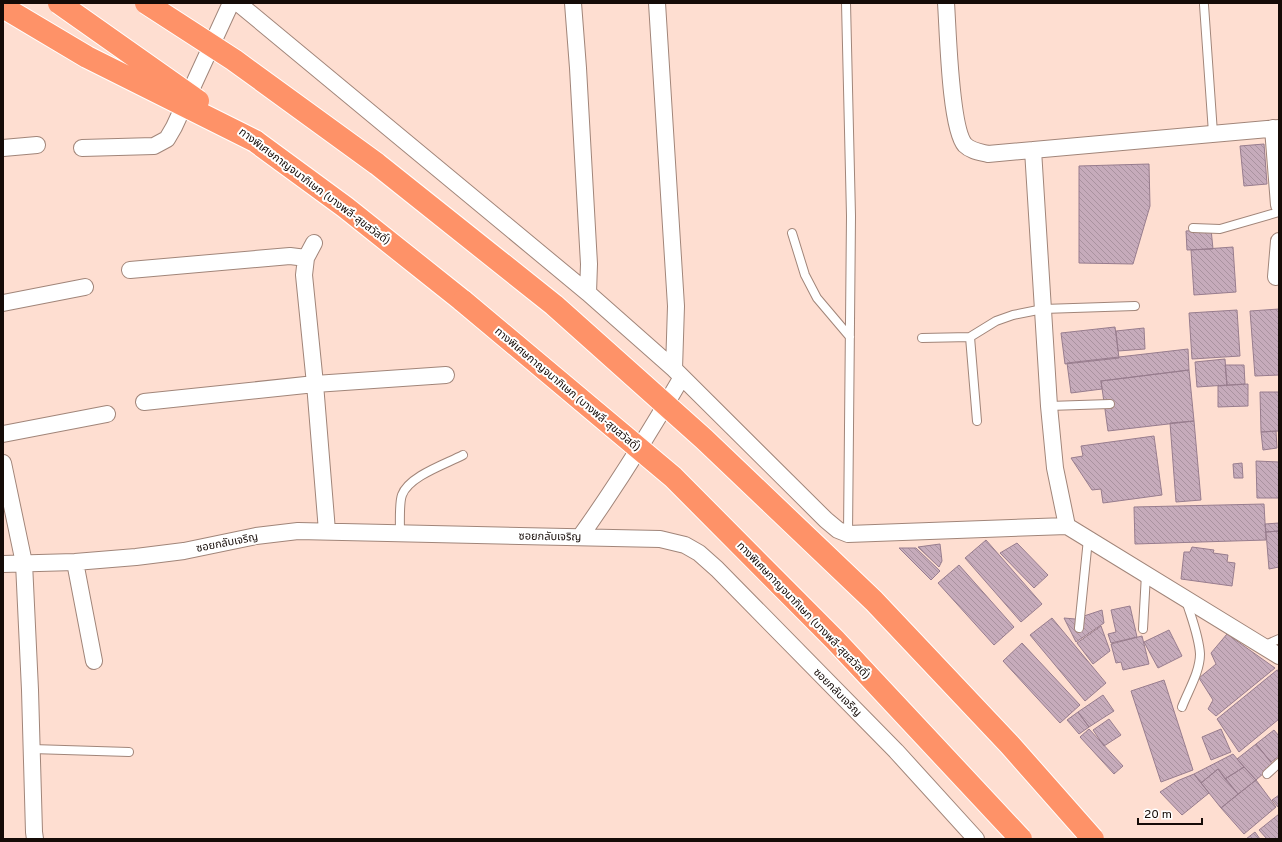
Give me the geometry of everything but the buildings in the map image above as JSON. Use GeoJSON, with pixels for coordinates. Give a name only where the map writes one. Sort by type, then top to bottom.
{"type":"FeatureCollection","features":[{"type":"Feature","properties":{"kind":"highway","name":"ทางพิเศษกาญจนาภิเษก (บางพลี-สุขสวัสดิ์)"},"geometry":{"type":"LineString","coordinates":[[59,3],[135,55],[345,207],[403,252],[673,477],[835,640],[1020,839]]}},
{"type":"Feature","properties":{"kind":"highway"},"geometry":{"type":"LineString","coordinates":[[146,3],[234,60]]}},
{"type":"Feature","properties":{"kind":"highway"},"geometry":{"type":"LineString","coordinates":[[160,3],[234,60],[377,164],[554,305],[704,439],[874,601],[1010,745],[1093,839]]}},
{"type":"Feature","properties":{"kind":"highway"},"geometry":{"type":"LineString","coordinates":[[3,7],[87,57],[254,141]]}},
{"type":"Feature","properties":{"kind":"street"},"geometry":{"type":"LineString","coordinates":[[82,148],[154,146],[167,139],[174,127],[231,3]]}},
{"type":"Feature","properties":{"kind":"street"},"geometry":{"type":"LineString","coordinates":[[238,3],[588,293],[678,373],[826,520],[838,530],[848,534],[1066,526],[1279,656]]}},
{"type":"Feature","properties":{"kind":"street"},"geometry":{"type":"LineString","coordinates":[[573,3],[588,249],[588,293]]}},
{"type":"Feature","properties":{"kind":"street"},"geometry":{"type":"LineString","coordinates":[[580,536],[607,499],[631,462],[678,373],[676,306],[657,3]]}},
{"type":"Feature","properties":{"kind":"street"},"geometry":{"type":"LineString","coordinates":[[946,3],[953,105],[959,132],[965,145],[973,150],[988,154],[1276,128],[1279,205]]}},
{"type":"Feature","properties":{"kind":"street"},"geometry":{"type":"LineString","coordinates":[[3,148],[37,145]]}},
{"type":"Feature","properties":{"kind":"street"},"geometry":{"type":"LineString","coordinates":[[1033,150],[1049,406],[1055,468],[1066,526]]}},
{"type":"Feature","properties":{"kind":"street"},"geometry":{"type":"LineString","coordinates":[[1276,277],[1279,240]]}},
{"type":"Feature","properties":{"kind":"street"},"geometry":{"type":"LineString","coordinates":[[314,243],[306,258],[304,275],[316,384],[327,531]]}},
{"type":"Feature","properties":{"kind":"street"},"geometry":{"type":"LineString","coordinates":[[130,270],[284,257],[306,258]]}},
{"type":"Feature","properties":{"kind":"street"},"geometry":{"type":"LineString","coordinates":[[3,303],[85,287]]}},
{"type":"Feature","properties":{"kind":"street"},"geometry":{"type":"LineString","coordinates":[[144,402],[316,384],[446,375]]}},
{"type":"Feature","properties":{"kind":"street"},"geometry":{"type":"LineString","coordinates":[[3,434],[107,414]]}},
{"type":"Feature","properties":{"kind":"street"},"geometry":{"type":"LineString","coordinates":[[3,463],[24,563],[35,839]]}},
{"type":"Feature","properties":{"kind":"street","name":"ซอยกลับเจริญ"},"geometry":{"type":"LineString","coordinates":[[3,564],[75,562],[136,557],[184,551],[256,536],[298,530],[660,539],[685,545],[699,553],[717,569],[896,750],[976,839]]}},
{"type":"Feature","properties":{"kind":"street"},"geometry":{"type":"LineString","coordinates":[[75,562],[94,660]]}},
{"type":"Feature","properties":{"kind":"lane"},"geometry":{"type":"LineString","coordinates":[[846,3],[851,216],[848,534]]}},
{"type":"Feature","properties":{"kind":"lane"},"geometry":{"type":"LineString","coordinates":[[1204,4],[1213,133]]}},
{"type":"Feature","properties":{"kind":"lane"},"geometry":{"type":"LineString","coordinates":[[1193,228],[1220,229],[1279,212]]}},
{"type":"Feature","properties":{"kind":"lane"},"geometry":{"type":"LineString","coordinates":[[792,233],[805,276],[817,298],[850,338]]}},
{"type":"Feature","properties":{"kind":"lane"},"geometry":{"type":"LineString","coordinates":[[922,338],[970,337],[996,321],[1013,315],[1043,309],[1135,306]]}},
{"type":"Feature","properties":{"kind":"lane"},"geometry":{"type":"LineString","coordinates":[[970,337],[977,421]]}},
{"type":"Feature","properties":{"kind":"lane"},"geometry":{"type":"LineString","coordinates":[[1049,406],[1110,404]]}},
{"type":"Feature","properties":{"kind":"lane"},"geometry":{"type":"LineString","coordinates":[[400,532],[402,496],[408,486],[418,477],[463,455]]}},
{"type":"Feature","properties":{"kind":"lane"},"geometry":{"type":"LineString","coordinates":[[1079,628],[1088,539]]}},
{"type":"Feature","properties":{"kind":"lane"},"geometry":{"type":"LineString","coordinates":[[1143,629],[1146,574]]}},
{"type":"Feature","properties":{"kind":"lane"},"geometry":{"type":"LineString","coordinates":[[1182,707],[1196,671],[1200,655],[1197,638],[1186,599]]}},
{"type":"Feature","properties":{"kind":"lane"},"geometry":{"type":"LineString","coordinates":[[1264,646],[1279,639]]}},
{"type":"Feature","properties":{"kind":"lane"},"geometry":{"type":"LineString","coordinates":[[32,749],[129,752]]}},
{"type":"Feature","properties":{"kind":"lane"},"geometry":{"type":"LineString","coordinates":[[1267,774],[1279,763]]}}]}
